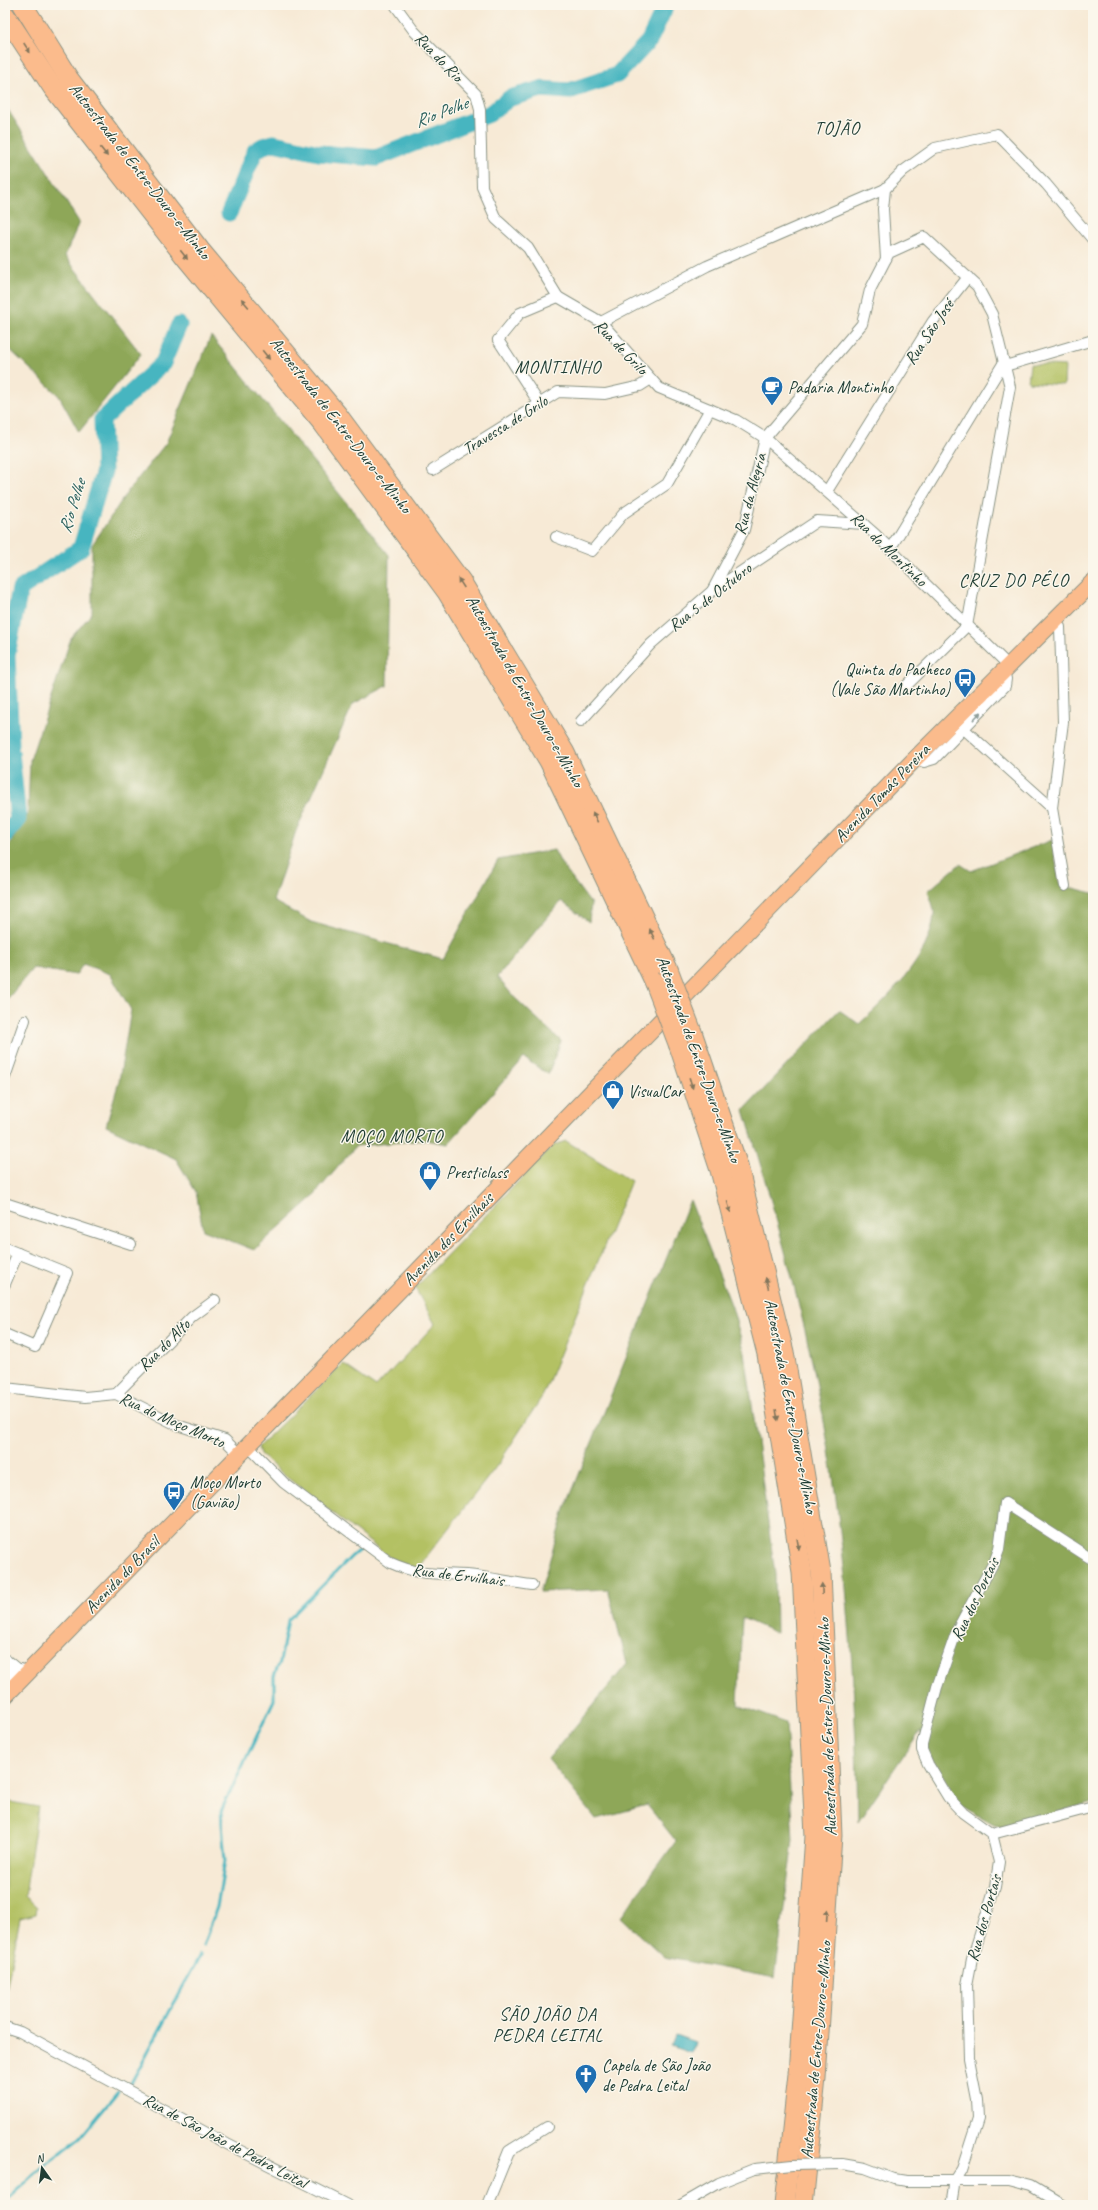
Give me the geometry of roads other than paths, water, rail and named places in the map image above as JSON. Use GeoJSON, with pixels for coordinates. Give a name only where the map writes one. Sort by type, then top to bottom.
{"type":"FeatureCollection","features":[{"type":"Feature","properties":{"kind":"highway","name":"Autoestrada de Entre-Douro-e-Minho"},"geometry":{"type":"LineString","coordinates":[[23,5],[68,78],[200,250],[337,414],[461,581],[565,753],[668,969],[692,1032],[738,1166],[784,1352],[821,1572],[832,1835],[816,2078],[803,2205]]}},
{"type":"Feature","properties":{"kind":"highway","name":"Autoestrada de Entre-Douro-e-Minho"},"geometry":{"type":"LineString","coordinates":[[5,15],[53,88],[186,258],[324,425],[447,592],[549,761],[655,983],[679,1046],[720,1170],[767,1354],[802,1572],[815,1836],[798,2074],[784,2205]]}},
{"type":"Feature","properties":{"kind":"main road","name":"Avenida Tomás Pereira"},"geometry":{"type":"LineString","coordinates":[[674,1008],[915,759],[1053,620],[1093,582]]}},
{"type":"Feature","properties":{"kind":"main road","name":"Avenida dos Ervilhais"},"geometry":{"type":"LineString","coordinates":[[244,1450],[674,1008]]}},
{"type":"Feature","properties":{"kind":"main road","name":"Avenida do Brasil"},"geometry":{"type":"LineString","coordinates":[[8,1686],[28,1672],[244,1450]]}},
{"type":"Feature","properties":{"kind":"street","name":"Rua do Rio"},"geometry":{"type":"LineString","coordinates":[[395,5],[414,31],[476,94],[480,109],[481,133]]}},
{"type":"Feature","properties":{"kind":"street","name":"Rua de Grilo"},"geometry":{"type":"LineString","coordinates":[[481,133],[482,186],[496,219],[528,248],[558,297],[601,322],[659,388],[736,420],[765,438]]}},
{"type":"Feature","properties":{"kind":"street"},"geometry":{"type":"LineString","coordinates":[[601,322],[707,266],[885,189],[903,171],[935,148],[997,134],[1046,184],[1093,240],[1093,248]]}},
{"type":"Feature","properties":{"kind":"street"},"geometry":{"type":"LineString","coordinates":[[885,189],[883,209],[886,259]]}},
{"type":"Feature","properties":{"kind":"street"},"geometry":{"type":"LineString","coordinates":[[765,438],[862,324],[870,290],[889,254],[924,237],[977,286],[992,314],[1010,387],[967,626],[905,687]]}},
{"type":"Feature","properties":{"kind":"street","name":"Rua São José"},"geometry":{"type":"LineString","coordinates":[[827,491],[933,322],[968,277]]}},
{"type":"Feature","properties":{"kind":"street"},"geometry":{"type":"LineString","coordinates":[[539,403],[498,340],[520,313],[558,297]]}},
{"type":"Feature","properties":{"kind":"street"},"geometry":{"type":"LineString","coordinates":[[890,549],[1005,364],[1093,340]]}},
{"type":"Feature","properties":{"kind":"street","name":"Travessa de Grilo"},"geometry":{"type":"LineString","coordinates":[[433,470],[558,392],[605,394],[640,386],[651,379]]}},
{"type":"Feature","properties":{"kind":"street"},"geometry":{"type":"LineString","coordinates":[[556,537],[592,551],[624,513],[667,484],[710,409]]}},
{"type":"Feature","properties":{"kind":"street","name":"Rua do Montinho"},"geometry":{"type":"LineString","coordinates":[[765,438],[864,524],[967,626],[1006,668]]}},
{"type":"Feature","properties":{"kind":"street","name":"Rua da Alegría"},"geometry":{"type":"LineString","coordinates":[[712,591],[744,530],[765,438]]}},
{"type":"Feature","properties":{"kind":"street","name":"Rua 5 de Octubro"},"geometry":{"type":"LineString","coordinates":[[581,721],[651,644],[712,591],[817,521],[864,524]]}},
{"type":"Feature","properties":{"kind":"street"},"geometry":{"type":"LineString","coordinates":[[1053,620],[1060,627],[1063,722],[1052,808],[1065,886]]}},
{"type":"Feature","properties":{"kind":"street"},"geometry":{"type":"LineString","coordinates":[[915,759],[924,762],[934,759],[964,729],[1005,686],[1006,668]]}},
{"type":"Feature","properties":{"kind":"street"},"geometry":{"type":"LineString","coordinates":[[964,729],[1052,808]]}},
{"type":"Feature","properties":{"kind":"street"},"geometry":{"type":"LineString","coordinates":[[5,1077],[7,1062],[25,1020]]}},
{"type":"Feature","properties":{"kind":"street"},"geometry":{"type":"LineString","coordinates":[[5,1203],[131,1244]]}},
{"type":"Feature","properties":{"kind":"street"},"geometry":{"type":"LineString","coordinates":[[5,1248],[67,1273],[35,1347],[5,1334]]}},
{"type":"Feature","properties":{"kind":"street"},"geometry":{"type":"LineString","coordinates":[[5,1284],[18,1253]]}},
{"type":"Feature","properties":{"kind":"street","name":"Rua do Alto"},"geometry":{"type":"LineString","coordinates":[[116,1394],[192,1317],[215,1300]]}},
{"type":"Feature","properties":{"kind":"street","name":"Rua do Moço Morto"},"geometry":{"type":"LineString","coordinates":[[5,1388],[85,1397],[116,1394],[177,1425],[225,1440],[244,1450],[284,1483],[367,1544]]}},
{"type":"Feature","properties":{"kind":"street","name":"Rua dos Portais"},"geometry":{"type":"LineString","coordinates":[[951,2205],[955,2180],[962,2169],[978,2119],[977,2099],[969,2058],[967,1985],[972,1960],[999,1871],[997,1848],[992,1834],[955,1805],[928,1764],[922,1750],[937,1687],[957,1630],[997,1555],[1005,1503],[1093,1560]]}},
{"type":"Feature","properties":{"kind":"street","name":"Rua de Ervilhais"},"geometry":{"type":"LineString","coordinates":[[367,1544],[391,1562],[407,1570],[426,1574],[467,1575],[532,1585]]}},
{"type":"Feature","properties":{"kind":"street"},"geometry":{"type":"LineString","coordinates":[[5,1661],[16,1670],[28,1672]]}},
{"type":"Feature","properties":{"kind":"street"},"geometry":{"type":"LineString","coordinates":[[992,1834],[1093,1807]]}},
{"type":"Feature","properties":{"kind":"street","name":"Rua de São João de Pedra Leital"},"geometry":{"type":"LineString","coordinates":[[5,2027],[20,2032],[227,2144],[348,2205]]}},
{"type":"Feature","properties":{"kind":"street"},"geometry":{"type":"LineString","coordinates":[[487,2205],[509,2151],[547,2127]]}},
{"type":"Feature","properties":{"kind":"street"},"geometry":{"type":"LineString","coordinates":[[681,2205],[719,2183],[750,2171],[792,2165],[842,2164],[865,2168],[894,2179],[906,2181],[955,2180],[1021,2182],[1062,2205]]}},
{"type":"Feature","properties":{"kind":"water"},"geometry":{"type":"Polygon","coordinates":[[[675,2035],[695,2042],[692,2052],[671,2045],[675,2035]]]}},
{"type":"Feature","properties":{"kind":"waterway","name":"Rio Pelhe"},"geometry":{"type":"LineString","coordinates":[[229,213],[255,151],[263,146],[274,143],[319,153],[376,158],[489,114],[510,98],[541,89],[569,91],[617,75],[649,41],[666,5]]}},
{"type":"Feature","properties":{"kind":"waterway","name":"Rio Pelhe"},"geometry":{"type":"LineString","coordinates":[[11,745],[7,655],[20,589],[81,548],[104,471],[102,420],[163,363],[179,325]]}},
{"type":"Feature","properties":{"kind":"waterway","name":"Rio Pelhe"},"geometry":{"type":"LineString","coordinates":[[5,835],[18,819],[11,753]]}},
{"type":"Feature","properties":{"kind":"waterway"},"geometry":{"type":"LineString","coordinates":[[203,1946],[217,1907],[225,1861],[221,1811],[274,1700],[274,1676],[280,1662],[288,1620],[352,1556],[363,1547]]}},
{"type":"Feature","properties":{"kind":"waterway"},"geometry":{"type":"LineString","coordinates":[[130,2085],[200,1955]]}},
{"type":"Feature","properties":{"kind":"waterway"},"geometry":{"type":"LineString","coordinates":[[5,2201],[45,2165],[80,2138],[118,2092]]}},
{"type":"Feature","properties":{"kind":"place","name":"Padaria Montinho"},"geometry":{"type":"Point","coordinates":[772,406]}},
{"type":"Feature","properties":{"kind":"place","name":"Quinta do Pacheco (Vale São Martinho)"},"geometry":{"type":"Point","coordinates":[965,698]}},
{"type":"Feature","properties":{"kind":"place","name":"VisualCar"},"geometry":{"type":"Point","coordinates":[613,1110]}},
{"type":"Feature","properties":{"kind":"place","name":"Presticlass"},"geometry":{"type":"Point","coordinates":[430,1192]}},
{"type":"Feature","properties":{"kind":"place","name":"Moço Morto (Gavião)"},"geometry":{"type":"Point","coordinates":[174,1512]}},
{"type":"Feature","properties":{"kind":"place","name":"Capela de São João de Pedra Leital"},"geometry":{"type":"Point","coordinates":[586,2094]}},
{"type":"Feature","properties":{"kind":"district","name":"TOJÃO"},"geometry":{"type":"Point","coordinates":[837,128]}},
{"type":"Feature","properties":{"kind":"district","name":"MONTINHO"},"geometry":{"type":"Point","coordinates":[558,367]}},
{"type":"Feature","properties":{"kind":"district","name":"CRUZ DO PÊLO"},"geometry":{"type":"Point","coordinates":[1014,580]}},
{"type":"Feature","properties":{"kind":"district","name":"MOÇO MORTO"},"geometry":{"type":"Point","coordinates":[392,1136]}},
{"type":"Feature","properties":{"kind":"district","name":"SÃO JOÃO DA PEDRA LEITAL"},"geometry":{"type":"Point","coordinates":[548,2024]}}]}
